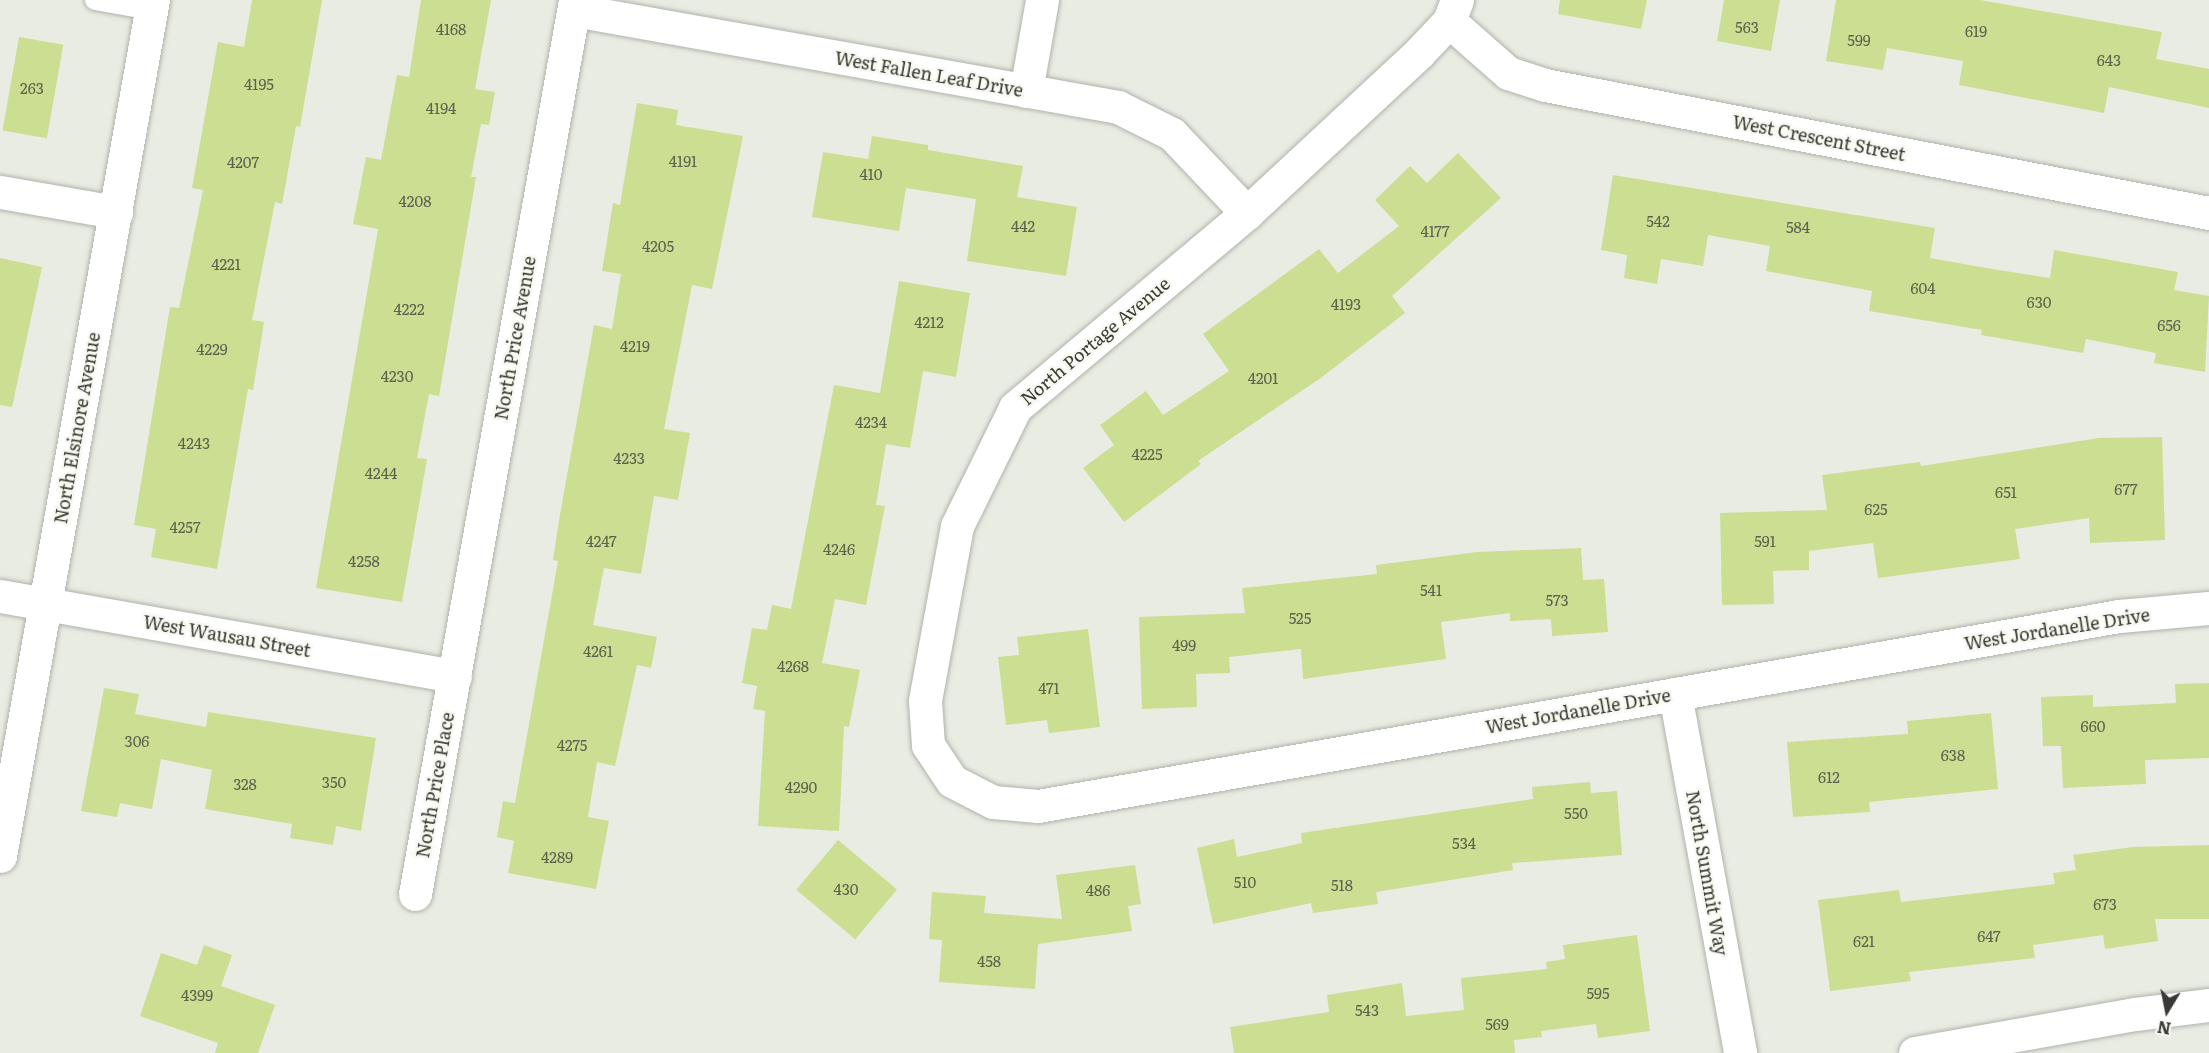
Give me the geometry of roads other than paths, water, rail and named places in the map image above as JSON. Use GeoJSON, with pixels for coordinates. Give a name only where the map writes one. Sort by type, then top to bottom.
{"type":"FeatureCollection","features":[{"type":"Feature","properties":{"kind":"street"},"geometry":{"type":"LineString","coordinates":[[1026,91],[1042,0]]}},
{"type":"Feature","properties":{"kind":"street","name":"North Elsinore Avenue"},"geometry":{"type":"LineString","coordinates":[[0,856],[152,5]]}},
{"type":"Feature","properties":{"kind":"street","name":"West Fallen Leaf Drive"},"geometry":{"type":"LineString","coordinates":[[574,5],[1118,108],[1172,134],[1247,213]]}},
{"type":"Feature","properties":{"kind":"street","name":"North Price Avenue"},"geometry":{"type":"LineString","coordinates":[[455,676],[574,5]]}},
{"type":"Feature","properties":{"kind":"street","name":"West Crescent Street"},"geometry":{"type":"LineString","coordinates":[[1453,11],[1508,73],[1545,85],[2209,213]]}},
{"type":"Feature","properties":{"kind":"street","name":"North Portage Avenue"},"geometry":{"type":"LineString","coordinates":[[952,781],[928,745],[925,701],[957,526],[985,463],[1016,408],[1247,213],[1453,11]]}},
{"type":"Feature","properties":{"kind":"street"},"geometry":{"type":"LineString","coordinates":[[0,192],[116,212]]}},
{"type":"Feature","properties":{"kind":"street","name":"West Wausau Street"},"geometry":{"type":"LineString","coordinates":[[0,596],[455,676]]}},
{"type":"Feature","properties":{"kind":"street","name":"West Jordanelle Drive"},"geometry":{"type":"LineString","coordinates":[[952,781],[993,802],[1038,806],[2119,616],[2209,608]]}},
{"type":"Feature","properties":{"kind":"street","name":"North Price Place"},"geometry":{"type":"LineString","coordinates":[[415,894],[455,676]]}},
{"type":"Feature","properties":{"kind":"street","name":"North Summit Way"},"geometry":{"type":"LineString","coordinates":[[1675,694],[1740,1053]]}},
{"type":"Feature","properties":{"kind":"street"},"geometry":{"type":"LineString","coordinates":[[1915,1053],[2135,1014],[2209,1005]]}},
{"type":"Feature","properties":{"kind":"lane"},"geometry":{"type":"LineString","coordinates":[[95,0],[152,5]]}}]}
